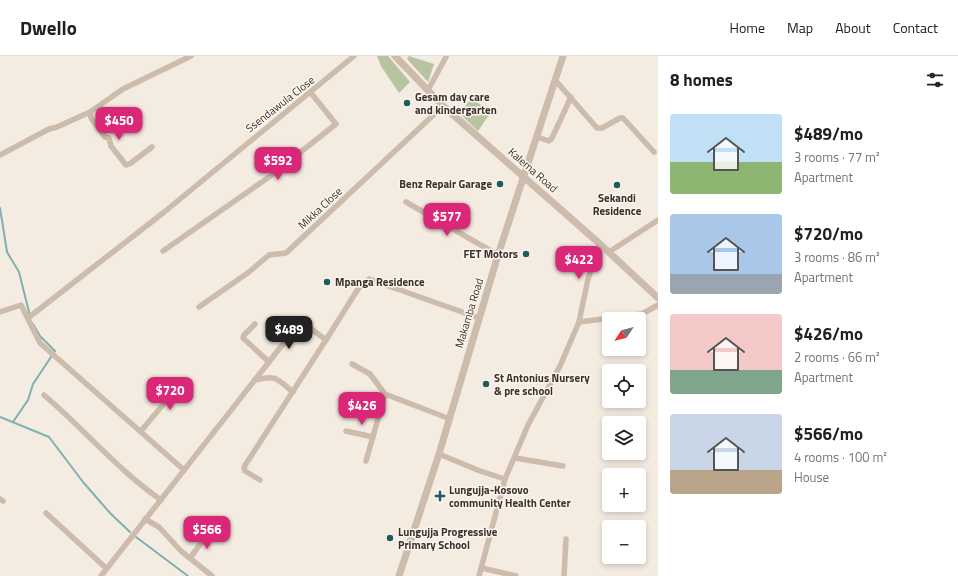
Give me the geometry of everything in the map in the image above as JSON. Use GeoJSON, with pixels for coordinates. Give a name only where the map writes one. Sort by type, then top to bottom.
{"type":"FeatureCollection","features":[{"type":"Feature","properties":{"kind":"street"},"geometry":{"type":"LineString","coordinates":[[0,155],[49,129],[57,127],[90,112],[141,79],[191,56]]}},
{"type":"Feature","properties":{"kind":"street","name":"Ssendawula Close"},"geometry":{"type":"LineString","coordinates":[[28,318],[163,213],[272,123],[311,93],[354,56]]}},
{"type":"Feature","properties":{"kind":"street","name":"Kalema Road"},"geometry":{"type":"LineString","coordinates":[[395,56],[443,106],[609,252],[658,298]]}},
{"type":"Feature","properties":{"kind":"street"},"geometry":{"type":"LineString","coordinates":[[428,90],[446,56]]}},
{"type":"Feature","properties":{"kind":"street","name":"Makamba Road"},"geometry":{"type":"LineString","coordinates":[[399,576],[450,419],[498,255],[538,137],[563,56]]}},
{"type":"Feature","properties":{"kind":"street"},"geometry":{"type":"LineString","coordinates":[[556,81],[599,129],[620,118],[624,119],[654,152]]}},
{"type":"Feature","properties":{"kind":"street"},"geometry":{"type":"LineString","coordinates":[[163,251],[270,177],[336,124],[311,93]]}},
{"type":"Feature","properties":{"kind":"street"},"geometry":{"type":"LineString","coordinates":[[538,137],[549,141],[552,138],[571,97]]}},
{"type":"Feature","properties":{"kind":"street","name":"Mikka Close"},"geometry":{"type":"LineString","coordinates":[[199,307],[249,272],[269,255],[286,253],[443,106]]}},
{"type":"Feature","properties":{"kind":"street"},"geometry":{"type":"LineString","coordinates":[[90,112],[90,118],[105,136],[109,138],[111,146],[126,165],[131,163],[152,147]]}},
{"type":"Feature","properties":{"kind":"street"},"geometry":{"type":"LineString","coordinates":[[406,202],[498,255]]}},
{"type":"Feature","properties":{"kind":"street"},"geometry":{"type":"LineString","coordinates":[[609,252],[658,220]]}},
{"type":"Feature","properties":{"kind":"street"},"geometry":{"type":"LineString","coordinates":[[479,576],[505,479],[528,426],[560,366],[579,322],[588,279],[600,244]]}},
{"type":"Feature","properties":{"kind":"street"},"geometry":{"type":"LineString","coordinates":[[260,480],[244,469],[358,289],[369,279],[479,318]]}},
{"type":"Feature","properties":{"kind":"street"},"geometry":{"type":"LineString","coordinates":[[0,312],[21,305],[40,343],[184,470]]}},
{"type":"Feature","properties":{"kind":"street"},"geometry":{"type":"LineString","coordinates":[[579,322],[642,314],[658,305]]}},
{"type":"Feature","properties":{"kind":"street"},"geometry":{"type":"LineString","coordinates":[[101,576],[301,321],[326,340]]}},
{"type":"Feature","properties":{"kind":"street"},"geometry":{"type":"LineString","coordinates":[[255,324],[243,338],[269,362]]}},
{"type":"Feature","properties":{"kind":"street"},"geometry":{"type":"LineString","coordinates":[[352,364],[370,374],[385,394],[450,419]]}},
{"type":"Feature","properties":{"kind":"street"},"geometry":{"type":"LineString","coordinates":[[255,380],[271,376],[293,392]]}},
{"type":"Feature","properties":{"kind":"street"},"geometry":{"type":"LineString","coordinates":[[141,431],[166,401],[189,381]]}},
{"type":"Feature","properties":{"kind":"street"},"geometry":{"type":"LineString","coordinates":[[366,461],[385,394]]}},
{"type":"Feature","properties":{"kind":"street"},"geometry":{"type":"LineString","coordinates":[[44,395],[85,431],[136,481],[162,500]]}},
{"type":"Feature","properties":{"kind":"street"},"geometry":{"type":"LineString","coordinates":[[346,431],[373,437]]}},
{"type":"Feature","properties":{"kind":"street"},"geometry":{"type":"LineString","coordinates":[[439,454],[480,471],[505,479]]}},
{"type":"Feature","properties":{"kind":"street"},"geometry":{"type":"LineString","coordinates":[[515,458],[563,466]]}},
{"type":"Feature","properties":{"kind":"street"},"geometry":{"type":"LineString","coordinates":[[46,512],[106,568]]}},
{"type":"Feature","properties":{"kind":"street"},"geometry":{"type":"LineString","coordinates":[[145,519],[159,527],[190,558],[212,576]]}},
{"type":"Feature","properties":{"kind":"street"},"geometry":{"type":"LineString","coordinates":[[190,558],[210,531]]}},
{"type":"Feature","properties":{"kind":"street"},"geometry":{"type":"LineString","coordinates":[[564,576],[566,539]]}},
{"type":"Feature","properties":{"kind":"street"},"geometry":{"type":"LineString","coordinates":[[482,568],[516,576]]}},
{"type":"Feature","properties":{"kind":"green space"},"geometry":{"type":"Polygon","coordinates":[[[377,56],[388,56],[410,82],[399,93],[381,66],[377,56]]]}},
{"type":"Feature","properties":{"kind":"green space"},"geometry":{"type":"Polygon","coordinates":[[[409,56],[434,64],[428,82],[407,59],[409,56]]]}},
{"type":"Feature","properties":{"kind":"green space"},"geometry":{"type":"Polygon","coordinates":[[[471,98],[491,112],[478,131],[460,114],[471,98]]]}},
{"type":"Feature","properties":{"kind":"waterway"},"geometry":{"type":"LineString","coordinates":[[0,208],[7,252],[19,272],[30,316]]}},
{"type":"Feature","properties":{"kind":"waterway"},"geometry":{"type":"LineString","coordinates":[[13,422],[28,400],[33,384],[55,351],[40,336],[33,324]]}},
{"type":"Feature","properties":{"kind":"waterway"},"geometry":{"type":"LineString","coordinates":[[0,417],[49,437],[83,482],[110,513],[130,532]]}},
{"type":"Feature","properties":{"kind":"waterway"},"geometry":{"type":"LineString","coordinates":[[136,537],[188,576]]}},
{"type":"Feature","properties":{"kind":"place","name":"Gesam day care and kindergarten"},"geometry":{"type":"Point","coordinates":[407,103]}},
{"type":"Feature","properties":{"kind":"place","name":"Benz Repair Garage"},"geometry":{"type":"Point","coordinates":[500,184]}},
{"type":"Feature","properties":{"kind":"place","name":"Sekandi Residence"},"geometry":{"type":"Point","coordinates":[617,185]}},
{"type":"Feature","properties":{"kind":"place","name":"FET Motors"},"geometry":{"type":"Point","coordinates":[526,254]}},
{"type":"Feature","properties":{"kind":"place","name":"Mpanga Residence"},"geometry":{"type":"Point","coordinates":[327,282]}},
{"type":"Feature","properties":{"kind":"place","name":"St Antonius Nursery & pre school"},"geometry":{"type":"Point","coordinates":[486,384]}},
{"type":"Feature","properties":{"kind":"place","name":"Lungujja-Kosovo community Health Center"},"geometry":{"type":"Point","coordinates":[440,496]}},
{"type":"Feature","properties":{"kind":"place","name":"Lungujja Progressive Primary School"},"geometry":{"type":"Point","coordinates":[390,538]}}]}
